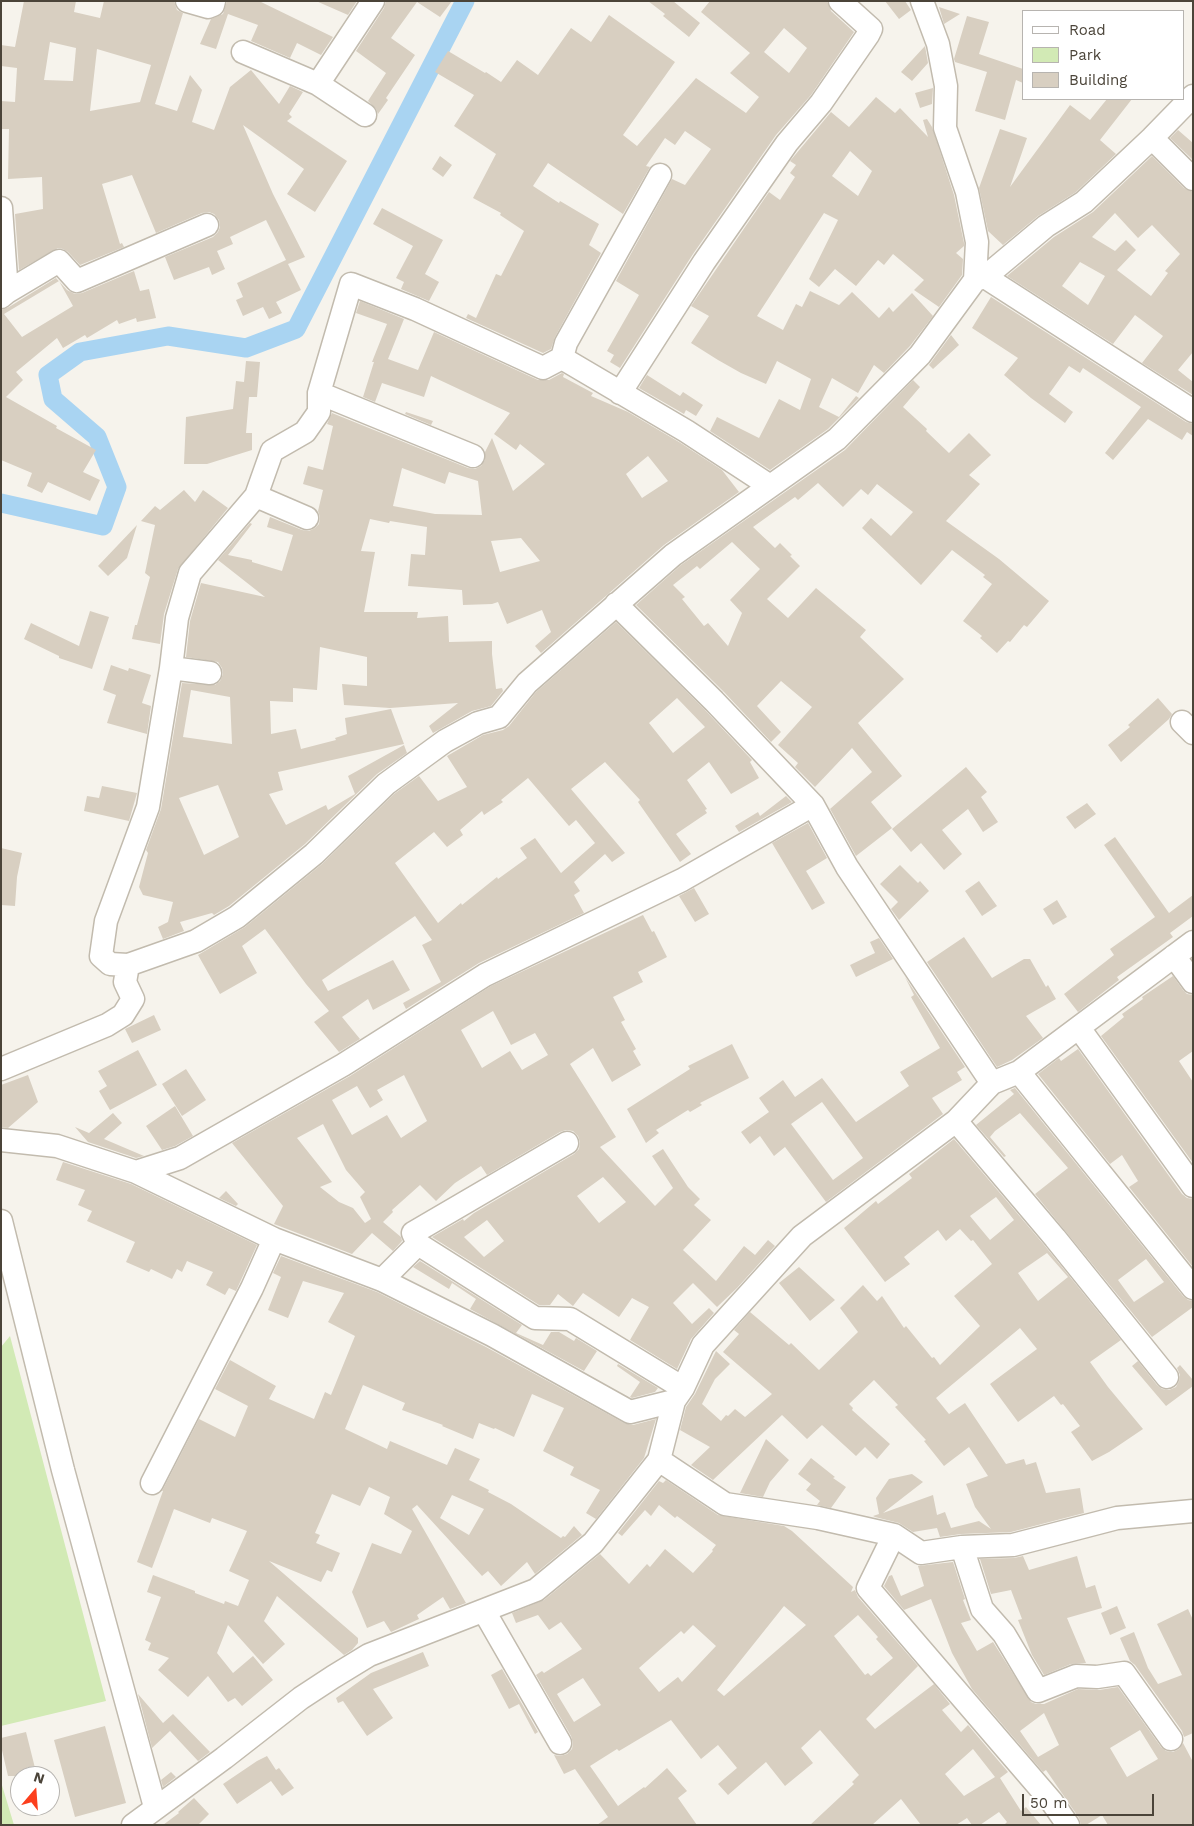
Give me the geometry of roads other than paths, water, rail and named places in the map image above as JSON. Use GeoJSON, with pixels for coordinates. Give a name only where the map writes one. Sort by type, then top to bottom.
{"type":"FeatureCollection","features":[{"type":"Feature","properties":{"kind":"street"},"geometry":{"type":"LineString","coordinates":[[187,1],[208,7],[213,5],[214,1]]}},
{"type":"Feature","properties":{"kind":"street"},"geometry":{"type":"LineString","coordinates":[[318,84],[373,1]]}},
{"type":"Feature","properties":{"kind":"street"},"geometry":{"type":"LineString","coordinates":[[620,393],[704,262],[787,143],[821,103],[868,35],[871,29],[840,1]]}},
{"type":"Feature","properties":{"kind":"street"},"geometry":{"type":"LineString","coordinates":[[922,1],[938,44],[946,86],[945,128],[967,192],[977,242],[980,279]]}},
{"type":"Feature","properties":{"kind":"street"},"geometry":{"type":"LineString","coordinates":[[243,52],[318,84],[365,116]]}},
{"type":"Feature","properties":{"kind":"street"},"geometry":{"type":"LineString","coordinates":[[660,175],[566,342],[562,358],[543,368],[415,309],[350,284],[319,393],[319,412],[306,432],[272,451],[256,496],[190,573],[176,618],[171,668],[148,807],[106,921],[101,956],[110,964],[128,965],[196,941],[237,917],[314,854],[386,784],[444,741],[478,722],[499,717],[527,683],[673,554],[837,440],[920,355],[980,279],[1046,226],[1084,202],[1152,138],[1193,96]]}},
{"type":"Feature","properties":{"kind":"street"},"geometry":{"type":"LineString","coordinates":[[1152,138],[1193,180]]}},
{"type":"Feature","properties":{"kind":"street"},"geometry":{"type":"LineString","coordinates":[[1,208],[4,294],[59,261],[77,281],[207,225]]}},
{"type":"Feature","properties":{"kind":"street"},"geometry":{"type":"LineString","coordinates":[[980,279],[1193,411]]}},
{"type":"Feature","properties":{"kind":"street"},"geometry":{"type":"LineString","coordinates":[[562,358],[686,431],[770,486]]}},
{"type":"Feature","properties":{"kind":"street"},"geometry":{"type":"LineString","coordinates":[[319,393],[473,456]]}},
{"type":"Feature","properties":{"kind":"street"},"geometry":{"type":"LineString","coordinates":[[256,496],[307,518]]}},
{"type":"Feature","properties":{"kind":"street"},"geometry":{"type":"LineString","coordinates":[[616,604],[714,701],[813,805],[847,866],[992,1083]]}},
{"type":"Feature","properties":{"kind":"street"},"geometry":{"type":"LineString","coordinates":[[171,668],[210,673]]}},
{"type":"Feature","properties":{"kind":"street"},"geometry":{"type":"LineString","coordinates":[[136,1172],[180,1158],[343,1065],[485,975],[682,880],[813,805]]}},
{"type":"Feature","properties":{"kind":"street"},"geometry":{"type":"LineString","coordinates":[[133,1825],[332,1676],[369,1655],[536,1590],[593,1543],[658,1460],[679,1395],[703,1345],[802,1236],[956,1121],[992,1083],[1019,1072],[1193,942]]}},
{"type":"Feature","properties":{"kind":"street"},"geometry":{"type":"LineString","coordinates":[[1174,956],[1193,982]]}},
{"type":"Feature","properties":{"kind":"street"},"geometry":{"type":"LineString","coordinates":[[1,1069],[107,1025],[123,1015],[133,999],[125,982],[128,965]]}},
{"type":"Feature","properties":{"kind":"street"},"geometry":{"type":"LineString","coordinates":[[1079,1028],[1193,1186]]}},
{"type":"Feature","properties":{"kind":"street"},"geometry":{"type":"LineString","coordinates":[[1019,1072],[1193,1288]]}},
{"type":"Feature","properties":{"kind":"street"},"geometry":{"type":"LineString","coordinates":[[956,1121],[1055,1238],[1167,1378]]}},
{"type":"Feature","properties":{"kind":"street"},"geometry":{"type":"LineString","coordinates":[[1,1140],[57,1146],[136,1172],[274,1239],[382,1280],[492,1335],[630,1412],[679,1395]]}},
{"type":"Feature","properties":{"kind":"street"},"geometry":{"type":"LineString","coordinates":[[567,1143],[413,1233],[418,1244],[535,1318],[570,1319],[679,1395]]}},
{"type":"Feature","properties":{"kind":"street"},"geometry":{"type":"LineString","coordinates":[[1,1221],[63,1470],[155,1807]]}},
{"type":"Feature","properties":{"kind":"street"},"geometry":{"type":"LineString","coordinates":[[152,1483],[252,1288],[274,1239]]}},
{"type":"Feature","properties":{"kind":"street"},"geometry":{"type":"LineString","coordinates":[[382,1280],[418,1244]]}},
{"type":"Feature","properties":{"kind":"street"},"geometry":{"type":"LineString","coordinates":[[658,1460],[725,1504],[818,1518],[894,1534],[921,1553],[962,1547],[1013,1545],[1117,1518],[1193,1511]]}},
{"type":"Feature","properties":{"kind":"street"},"geometry":{"type":"LineString","coordinates":[[894,1534],[868,1588],[1052,1802],[1068,1825]]}},
{"type":"Feature","properties":{"kind":"street"},"geometry":{"type":"LineString","coordinates":[[962,1547],[982,1609],[1004,1634],[1038,1691],[1076,1676],[1097,1677],[1124,1673],[1171,1739]]}},
{"type":"Feature","properties":{"kind":"street"},"geometry":{"type":"LineString","coordinates":[[484,1611],[560,1743]]}},
{"type":"Feature","properties":{"kind":"waterway"},"geometry":{"type":"LineString","coordinates":[[1,503],[103,526],[117,487],[97,437],[53,399],[48,375],[80,352],[168,336],[246,348],[296,329],[465,1]]}}]}
